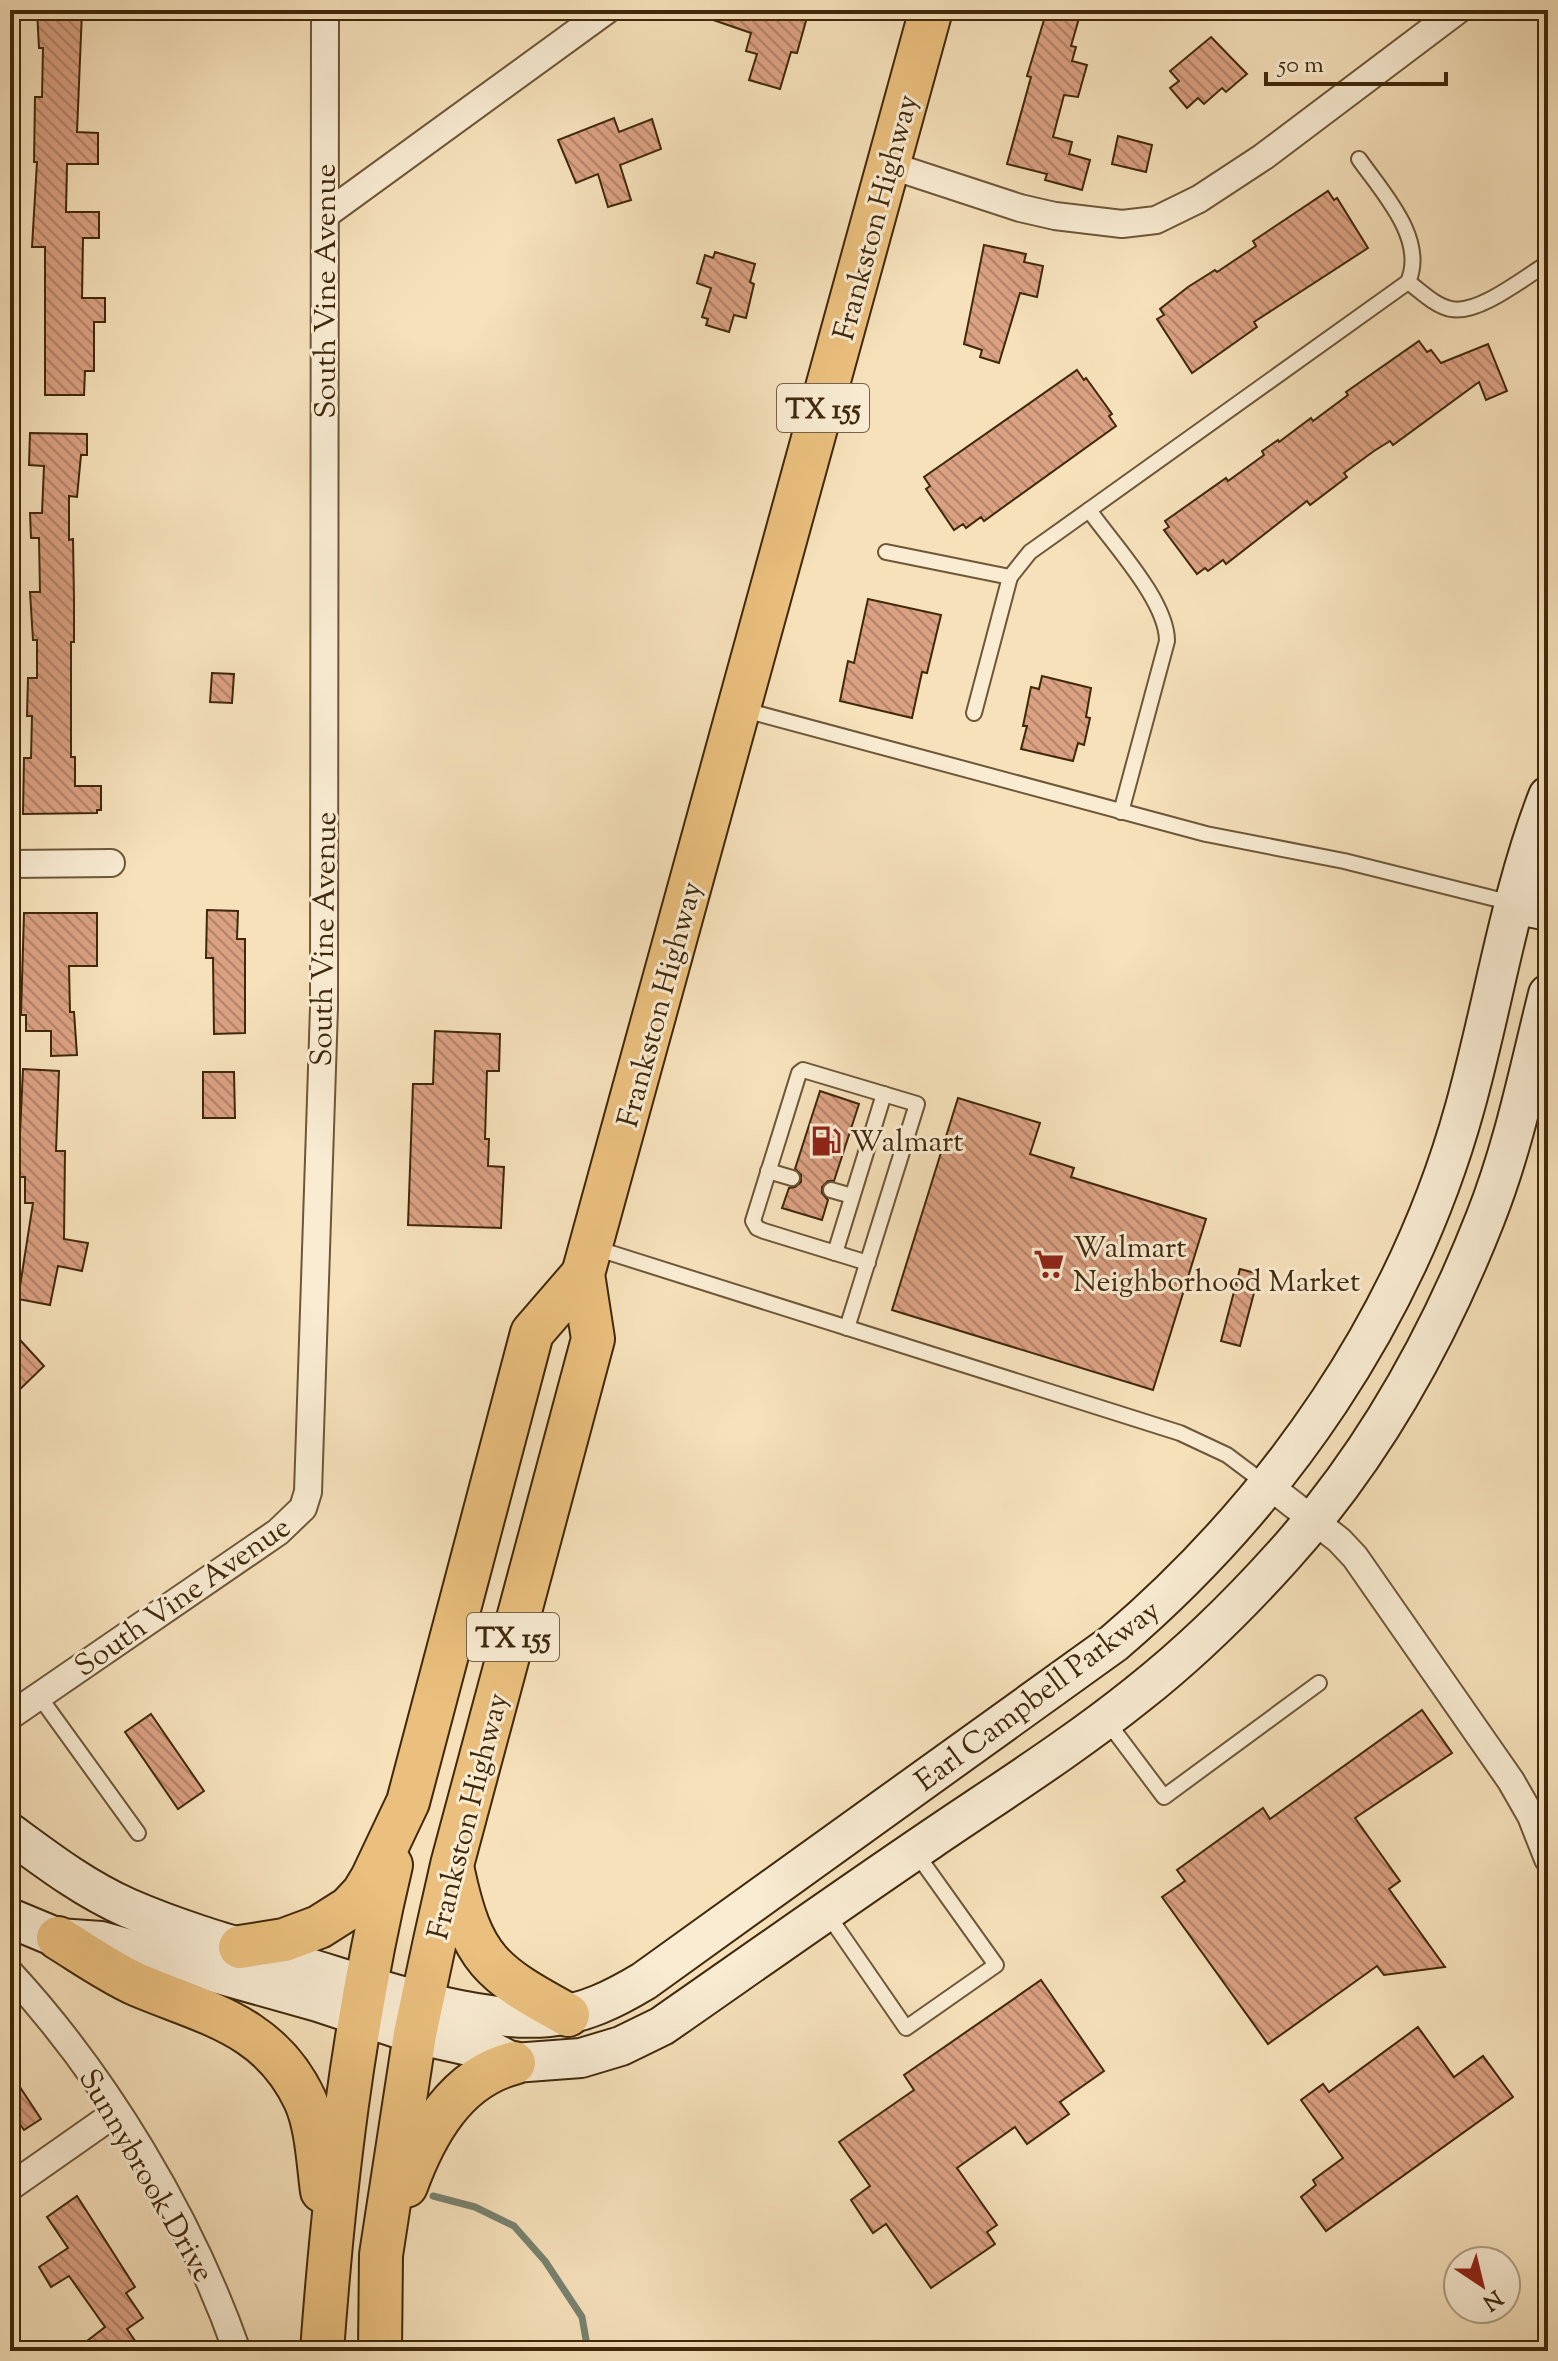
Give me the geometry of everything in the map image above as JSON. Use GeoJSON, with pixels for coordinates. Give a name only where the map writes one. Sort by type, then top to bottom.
{"type":"FeatureCollection","features":[{"type":"Feature","properties":{"kind":"main road","name":"Frankston Highway"},"geometry":{"type":"LineString","coordinates":[[419,2017],[452,1865],[593,1339],[587,1260],[931,10]]}},
{"type":"Feature","properties":{"kind":"main road","name":"Earl Campbell Parkway"},"geometry":{"type":"LineString","coordinates":[[419,2017],[548,2018],[568,2015],[603,2004],[644,1981],[1114,1643],[1186,1579],[1240,1521],[1308,1433],[1363,1349],[1398,1282],[1427,1215],[1530,908],[1548,796]]}},
{"type":"Feature","properties":{"kind":"main road","name":"Earl Campbell Parkway"},"geometry":{"type":"LineString","coordinates":[[362,2000],[419,2017],[514,2063],[581,2058],[641,2038],[1106,1719],[1210,1631],[1282,1558],[1314,1520],[1381,1425],[1450,1301],[1501,1174],[1548,994]]}},
{"type":"Feature","properties":{"kind":"main road","name":"TX 155"},"geometry":{"type":"LineString","coordinates":[[408,1802],[532,1333],[587,1260]]}},
{"type":"Feature","properties":{"kind":"main road"},"geometry":{"type":"LineString","coordinates":[[1073,1674],[1106,1719]]}},
{"type":"Feature","properties":{"kind":"main road"},"geometry":{"type":"LineString","coordinates":[[936,1772],[966,1816]]}},
{"type":"Feature","properties":{"kind":"main road","name":"Frankston Highway"},"geometry":{"type":"LineString","coordinates":[[362,2000],[378,1918],[408,1802]]}},
{"type":"Feature","properties":{"kind":"main road"},"geometry":{"type":"LineString","coordinates":[[240,1947],[284,1940],[304,1933],[349,1908],[372,1878],[408,1802]]}},
{"type":"Feature","properties":{"kind":"main road"},"geometry":{"type":"LineString","coordinates":[[882,1811],[914,1851]]}},
{"type":"Feature","properties":{"kind":"main road"},"geometry":{"type":"LineString","coordinates":[[10,1833],[61,1870],[127,1907],[198,1935],[240,1947],[362,2000]]}},
{"type":"Feature","properties":{"kind":"main road"},"geometry":{"type":"LineString","coordinates":[[452,1865],[467,1925],[489,1961],[515,1986],[568,2015]]}},
{"type":"Feature","properties":{"kind":"main road"},"geometry":{"type":"LineString","coordinates":[[799,1869],[826,1912]]}},
{"type":"Feature","properties":{"kind":"main road"},"geometry":{"type":"LineString","coordinates":[[10,1918],[58,1938],[136,1984],[233,2023],[253,2035],[275,2055],[306,2103],[315,2142],[329,2253]]}},
{"type":"Feature","properties":{"kind":"main road"},"geometry":{"type":"LineString","coordinates":[[58,1938],[101,1941],[362,2000]]}},
{"type":"Feature","properties":{"kind":"main road","name":"TX 155"},"geometry":{"type":"LineString","coordinates":[[322,2351],[329,2253],[362,2000]]}},
{"type":"Feature","properties":{"kind":"main road","name":"TX 155"},"geometry":{"type":"LineString","coordinates":[[380,2351],[381,2255],[419,2017]]}},
{"type":"Feature","properties":{"kind":"main road"},"geometry":{"type":"LineString","coordinates":[[381,2255],[419,2151],[436,2123],[468,2087],[495,2070],[514,2063]]}},
{"type":"Feature","properties":{"kind":"street","name":"South Vine Avenue"},"geometry":{"type":"LineString","coordinates":[[10,1716],[278,1532],[303,1508],[308,1492],[324,1008],[325,10]]}},
{"type":"Feature","properties":{"kind":"street"},"geometry":{"type":"LineString","coordinates":[[325,215],[607,10]]}},
{"type":"Feature","properties":{"kind":"street"},"geometry":{"type":"LineString","coordinates":[[889,165],[1020,208],[1055,216],[1122,224],[1156,220],[1199,199],[1263,157],[1458,10]]}},
{"type":"Feature","properties":{"kind":"street"},"geometry":{"type":"LineString","coordinates":[[10,864],[111,863]]}},
{"type":"Feature","properties":{"kind":"street"},"geometry":{"type":"LineString","coordinates":[[1268,1485],[1339,1540],[1368,1574],[1502,1768],[1531,1816],[1548,1859]]}},
{"type":"Feature","properties":{"kind":"street","name":"Sunnybrook Drive"},"geometry":{"type":"LineString","coordinates":[[10,1973],[52,2019],[117,2112],[166,2194],[220,2304],[237,2351]]}},
{"type":"Feature","properties":{"kind":"street"},"geometry":{"type":"LineString","coordinates":[[10,2187],[117,2112]]}},
{"type":"Feature","properties":{"kind":"lane"},"geometry":{"type":"LineString","coordinates":[[974,713],[1010,577],[1030,552],[1408,282],[1412,273],[1411,249],[1405,228],[1359,159]]}},
{"type":"Feature","properties":{"kind":"lane"},"geometry":{"type":"LineString","coordinates":[[1408,282],[1441,306],[1454,310],[1467,309],[1502,292],[1548,263]]}},
{"type":"Feature","properties":{"kind":"lane"},"geometry":{"type":"LineString","coordinates":[[1089,510],[1149,592],[1167,625],[1167,641],[1121,812]]}},
{"type":"Feature","properties":{"kind":"lane"},"geometry":{"type":"LineString","coordinates":[[886,552],[1010,577]]}},
{"type":"Feature","properties":{"kind":"lane"},"geometry":{"type":"LineString","coordinates":[[740,709],[1221,838],[1344,861],[1530,908]]}},
{"type":"Feature","properties":{"kind":"lane"},"geometry":{"type":"LineString","coordinates":[[847,1328],[868,1263],[917,1104],[803,1070],[799,1073],[753,1221],[757,1228],[868,1263]]}},
{"type":"Feature","properties":{"kind":"lane"},"geometry":{"type":"LineString","coordinates":[[835,1253],[884,1094]]}},
{"type":"Feature","properties":{"kind":"lane"},"geometry":{"type":"LineString","coordinates":[[768,1171],[792,1178]]}},
{"type":"Feature","properties":{"kind":"lane"},"geometry":{"type":"LineString","coordinates":[[831,1190],[852,1196]]}},
{"type":"Feature","properties":{"kind":"lane"},"geometry":{"type":"LineString","coordinates":[[587,1260],[847,1328],[1180,1433],[1227,1455],[1268,1485]]}},
{"type":"Feature","properties":{"kind":"lane"},"geometry":{"type":"LineString","coordinates":[[1106,1719],[1164,1797],[1319,1683]]}},
{"type":"Feature","properties":{"kind":"lane"},"geometry":{"type":"LineString","coordinates":[[39,1696],[138,1833]]}},
{"type":"Feature","properties":{"kind":"lane"},"geometry":{"type":"LineString","coordinates":[[826,1912],[906,2028],[996,1965],[914,1851]]}},
{"type":"Feature","properties":{"kind":"building"},"geometry":{"type":"Polygon","coordinates":[[[37,10],[82,11],[77,132],[98,133],[98,164],[67,164],[66,212],[99,212],[99,238],[83,238],[82,298],[105,298],[105,322],[94,322],[94,371],[85,371],[84,395],[45,395],[45,247],[32,247],[37,162],[34,162],[35,97],[42,97],[43,48],[39,48],[37,10]]]}},
{"type":"Feature","properties":{"kind":"building"},"geometry":{"type":"Polygon","coordinates":[[[693,10],[809,10],[797,53],[791,52],[780,89],[749,80],[757,54],[746,51],[751,33],[693,13],[693,10]]]}},
{"type":"Feature","properties":{"kind":"building"},"geometry":{"type":"Polygon","coordinates":[[[1047,10],[1066,10],[1080,15],[1071,46],[1076,47],[1072,61],[1087,65],[1078,97],[1064,95],[1053,137],[1072,142],[1069,154],[1090,160],[1082,190],[1045,180],[1047,174],[1007,164],[1031,77],[1027,76],[1047,10]]]}},
{"type":"Feature","properties":{"kind":"building"},"geometry":{"type":"Polygon","coordinates":[[[1211,37],[1247,74],[1226,92],[1222,88],[1204,104],[1198,98],[1187,108],[1170,88],[1179,81],[1170,71],[1211,37]]]}},
{"type":"Feature","properties":{"kind":"building"},"geometry":{"type":"Polygon","coordinates":[[[614,118],[619,132],[652,119],[661,149],[620,165],[631,200],[608,207],[598,174],[576,183],[558,140],[614,118]]]}},
{"type":"Feature","properties":{"kind":"building"},"geometry":{"type":"Polygon","coordinates":[[[1118,136],[1152,145],[1146,172],[1112,164],[1118,136]]]}},
{"type":"Feature","properties":{"kind":"building"},"geometry":{"type":"Polygon","coordinates":[[[1328,191],[1334,200],[1337,198],[1368,248],[1254,322],[1257,327],[1192,373],[1157,319],[1164,315],[1160,309],[1188,287],[1256,246],[1253,241],[1328,191]]]}},
{"type":"Feature","properties":{"kind":"building"},"geometry":{"type":"Polygon","coordinates":[[[984,245],[1026,254],[1024,262],[1043,266],[1037,297],[1020,293],[999,363],[980,357],[982,350],[964,344],[984,245]]]}},
{"type":"Feature","properties":{"kind":"building"},"geometry":{"type":"Polygon","coordinates":[[[715,252],[755,264],[746,318],[734,315],[729,332],[706,325],[708,319],[702,317],[711,288],[697,283],[705,255],[713,258],[715,252]]]}},
{"type":"Feature","properties":{"kind":"building"},"geometry":{"type":"Polygon","coordinates":[[[1419,341],[1441,363],[1488,344],[1507,391],[1486,400],[1479,382],[1393,445],[1390,441],[1374,451],[1344,473],[1347,477],[1310,505],[1307,501],[1226,564],[1223,560],[1208,571],[1205,568],[1197,574],[1164,530],[1169,527],[1165,521],[1226,478],[1228,481],[1264,455],[1262,451],[1278,440],[1311,418],[1313,421],[1348,395],[1346,392],[1419,341]]]}},
{"type":"Feature","properties":{"kind":"building"},"geometry":{"type":"Polygon","coordinates":[[[1077,370],[1112,414],[1109,416],[1116,426],[984,521],[981,517],[966,528],[963,524],[954,530],[926,489],[930,486],[924,477],[1077,370]]]}},
{"type":"Feature","properties":{"kind":"building"},"geometry":{"type":"Polygon","coordinates":[[[30,433],[87,434],[87,455],[81,455],[77,497],[69,496],[74,600],[71,757],[75,757],[75,786],[101,786],[101,810],[97,813],[23,814],[24,758],[31,758],[32,716],[27,716],[28,678],[37,678],[37,640],[33,640],[30,592],[40,592],[39,538],[31,538],[30,513],[42,513],[44,466],[29,465],[30,433]]]}},
{"type":"Feature","properties":{"kind":"building"},"geometry":{"type":"Polygon","coordinates":[[[868,599],[941,615],[927,673],[922,672],[912,718],[840,701],[848,661],[854,663],[868,599]]]}},
{"type":"Feature","properties":{"kind":"building"},"geometry":{"type":"Polygon","coordinates":[[[212,673],[234,674],[232,703],[210,702],[212,673]]]}},
{"type":"Feature","properties":{"kind":"building"},"geometry":{"type":"Polygon","coordinates":[[[1042,676],[1091,688],[1086,717],[1090,718],[1084,745],[1078,743],[1073,761],[1021,749],[1031,687],[1039,689],[1042,676]]]}},
{"type":"Feature","properties":{"kind":"building"},"geometry":{"type":"Polygon","coordinates":[[[207,910],[238,911],[237,939],[245,939],[245,1033],[214,1034],[213,958],[206,958],[207,910]]]}},
{"type":"Feature","properties":{"kind":"building"},"geometry":{"type":"Polygon","coordinates":[[[24,913],[97,913],[97,966],[69,966],[70,1012],[74,1012],[77,1055],[51,1056],[51,1031],[26,1031],[26,1015],[21,1015],[24,913]]]}},
{"type":"Feature","properties":{"kind":"building"},"geometry":{"type":"Polygon","coordinates":[[[435,1031],[500,1034],[499,1071],[487,1071],[485,1139],[489,1139],[488,1166],[504,1167],[501,1228],[408,1225],[413,1084],[433,1084],[435,1031]]]}},
{"type":"Feature","properties":{"kind":"building"},"geometry":{"type":"Polygon","coordinates":[[[23,1069],[59,1071],[56,1151],[65,1151],[64,1239],[88,1243],[82,1271],[58,1266],[50,1305],[18,1299],[33,1203],[25,1203],[25,1177],[18,1177],[23,1069]]]}},
{"type":"Feature","properties":{"kind":"building"},"geometry":{"type":"Polygon","coordinates":[[[203,1072],[234,1072],[235,1118],[203,1118],[203,1072]]]}},
{"type":"Feature","properties":{"kind":"building","name":"Walmart"},"geometry":{"type":"Polygon","coordinates":[[[820,1091],[859,1104],[834,1181],[828,1181],[822,1187],[822,1193],[828,1200],[822,1220],[782,1208],[789,1188],[801,1182],[801,1175],[795,1169],[820,1091]]]}},
{"type":"Feature","properties":{"kind":"building","name":"Walmart Neighborhood Market"},"geometry":{"type":"Polygon","coordinates":[[[958,1098],[1040,1123],[1030,1154],[1074,1168],[1071,1177],[1206,1219],[1153,1390],[892,1310],[958,1098]]]}},
{"type":"Feature","properties":{"kind":"building"},"geometry":{"type":"Polygon","coordinates":[[[1240,1269],[1259,1274],[1240,1346],[1221,1341],[1240,1269]]]}},
{"type":"Feature","properties":{"kind":"building"},"geometry":{"type":"Polygon","coordinates":[[[10,1329],[44,1366],[10,1399],[10,1329]]]}},
{"type":"Feature","properties":{"kind":"building"},"geometry":{"type":"Polygon","coordinates":[[[1422,1710],[1452,1753],[1355,1818],[1400,1881],[1389,1889],[1445,1967],[1384,1975],[1377,1966],[1268,2044],[1162,1897],[1185,1881],[1177,1870],[1263,1808],[1270,1819],[1422,1710]]]}},
{"type":"Feature","properties":{"kind":"building"},"geometry":{"type":"Polygon","coordinates":[[[151,1714],[204,1791],[178,1809],[125,1732],[151,1714]]]}},
{"type":"Feature","properties":{"kind":"building"},"geometry":{"type":"Polygon","coordinates":[[[1041,1980],[1104,2071],[1060,2102],[1069,2114],[1027,2144],[1015,2127],[957,2168],[997,2225],[987,2232],[995,2244],[931,2288],[886,2224],[873,2233],[851,2200],[870,2186],[839,2142],[914,2090],[904,2075],[1041,1980]]]}},
{"type":"Feature","properties":{"kind":"building"},"geometry":{"type":"Polygon","coordinates":[[[1418,2027],[1454,2077],[1483,2056],[1513,2097],[1326,2231],[1301,2197],[1316,2185],[1313,2180],[1343,2158],[1301,2100],[1323,2084],[1329,2092],[1418,2027]]]}},
{"type":"Feature","properties":{"kind":"building"},"geometry":{"type":"Polygon","coordinates":[[[10,2072],[41,2119],[24,2130],[10,2110],[10,2072]]]}},
{"type":"Feature","properties":{"kind":"building"},"geometry":{"type":"Polygon","coordinates":[[[77,2196],[135,2287],[126,2293],[143,2318],[127,2329],[142,2351],[74,2351],[105,2327],[69,2276],[51,2287],[39,2267],[68,2248],[47,2217],[77,2196]]]}},
{"type":"Feature","properties":{"kind":"waterway"},"geometry":{"type":"LineString","coordinates":[[433,2196],[475,2207],[514,2226],[545,2261],[582,2317],[588,2351]]}},
{"type":"Feature","properties":{"kind":"place","name":"Walmart"},"geometry":{"type":"Point","coordinates":[826,1141]}},
{"type":"Feature","properties":{"kind":"place","name":"Walmart Neighborhood Market"},"geometry":{"type":"Point","coordinates":[1049,1264]}}]}
